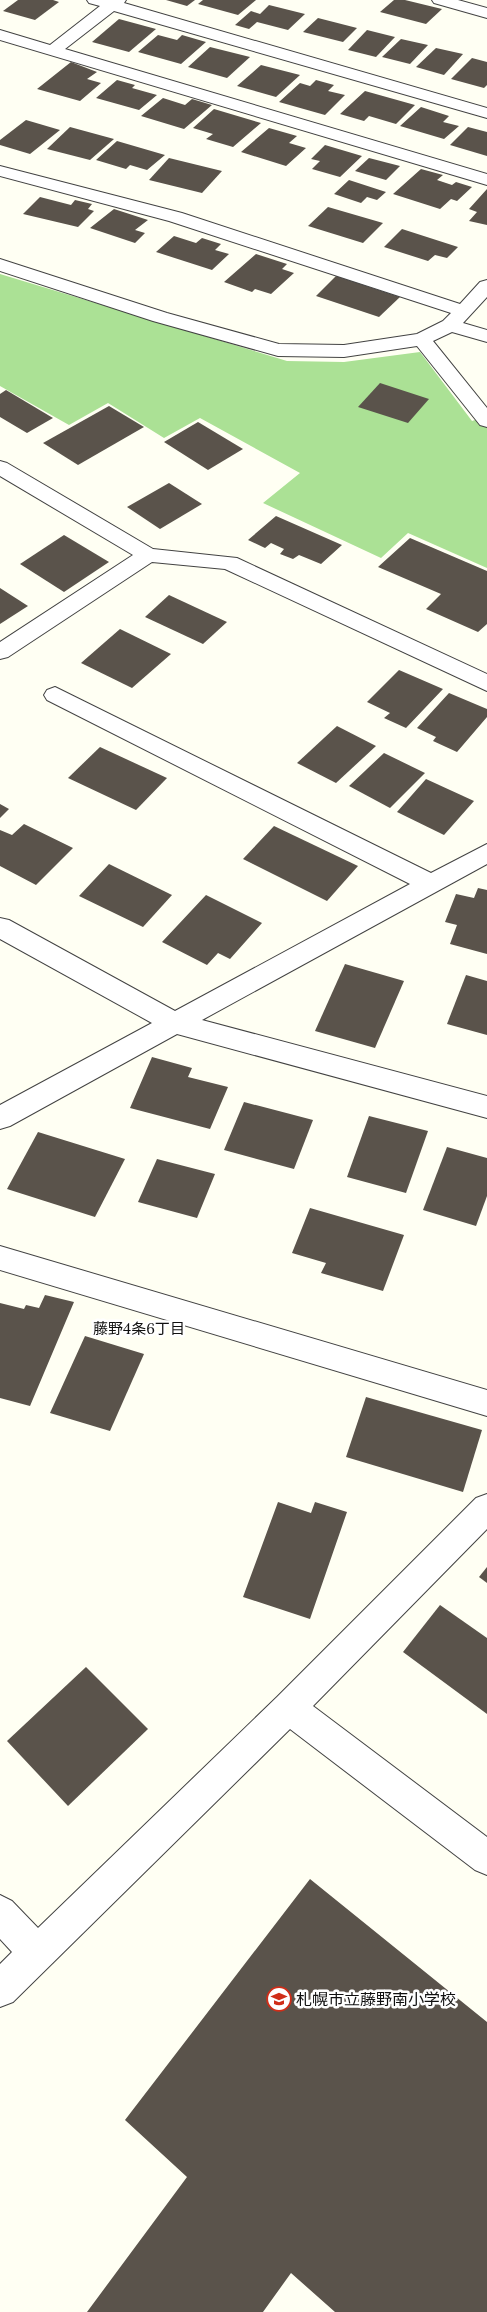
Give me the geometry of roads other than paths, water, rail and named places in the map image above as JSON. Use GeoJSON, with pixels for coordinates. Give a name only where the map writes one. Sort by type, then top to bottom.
{"type":"FeatureCollection","features":[{"type":"Feature","properties":{"kind":"street"},"geometry":{"type":"LineString","coordinates":[[95,0],[115,2],[487,113]]}},
{"type":"Feature","properties":{"kind":"street"},"geometry":{"type":"LineString","coordinates":[[440,0],[487,13]]}},
{"type":"Feature","properties":{"kind":"street"},"geometry":{"type":"LineString","coordinates":[[52,51],[115,2]]}},
{"type":"Feature","properties":{"kind":"street"},"geometry":{"type":"LineString","coordinates":[[0,35],[487,180]]}},
{"type":"Feature","properties":{"kind":"street"},"geometry":{"type":"LineString","coordinates":[[0,170],[81,189],[247,238],[456,318],[487,336]]}},
{"type":"Feature","properties":{"kind":"street"},"geometry":{"type":"LineString","coordinates":[[0,265],[160,317],[278,350],[344,351],[422,339],[456,318],[487,286]]}},
{"type":"Feature","properties":{"kind":"street"},"geometry":{"type":"LineString","coordinates":[[422,339],[487,421]]}},
{"type":"Feature","properties":{"kind":"street"},"geometry":{"type":"LineString","coordinates":[[0,467],[148,555],[229,563],[487,683]]}},
{"type":"Feature","properties":{"kind":"street"},"geometry":{"type":"LineString","coordinates":[[0,652],[148,555]]}},
{"type":"Feature","properties":{"kind":"street"},"geometry":{"type":"LineString","coordinates":[[56,695],[430,883]]}},
{"type":"Feature","properties":{"kind":"street"},"geometry":{"type":"LineString","coordinates":[[0,1118],[487,853]]}},
{"type":"Feature","properties":{"kind":"street"},"geometry":{"type":"LineString","coordinates":[[0,927],[175,1023],[487,1107]]}},
{"type":"Feature","properties":{"kind":"street"},"geometry":{"type":"LineString","coordinates":[[0,1258],[487,1403]]}},
{"type":"Feature","properties":{"kind":"street"},"geometry":{"type":"LineString","coordinates":[[0,1990],[289,1708],[487,1508]]}},
{"type":"Feature","properties":{"kind":"street"},"geometry":{"type":"LineString","coordinates":[[289,1708],[487,1858]]}},
{"type":"Feature","properties":{"kind":"street"},"geometry":{"type":"LineString","coordinates":[[0,1913],[37,1953]]}},
{"type":"Feature","properties":{"kind":"place","name":"札幌市立藤野南小学校"},"geometry":{"type":"Point","coordinates":[279,1999]}},
{"type":"Feature","properties":{"kind":"district","name":"藤野4条6丁目"},"geometry":{"type":"Point","coordinates":[139,1328]}}]}
